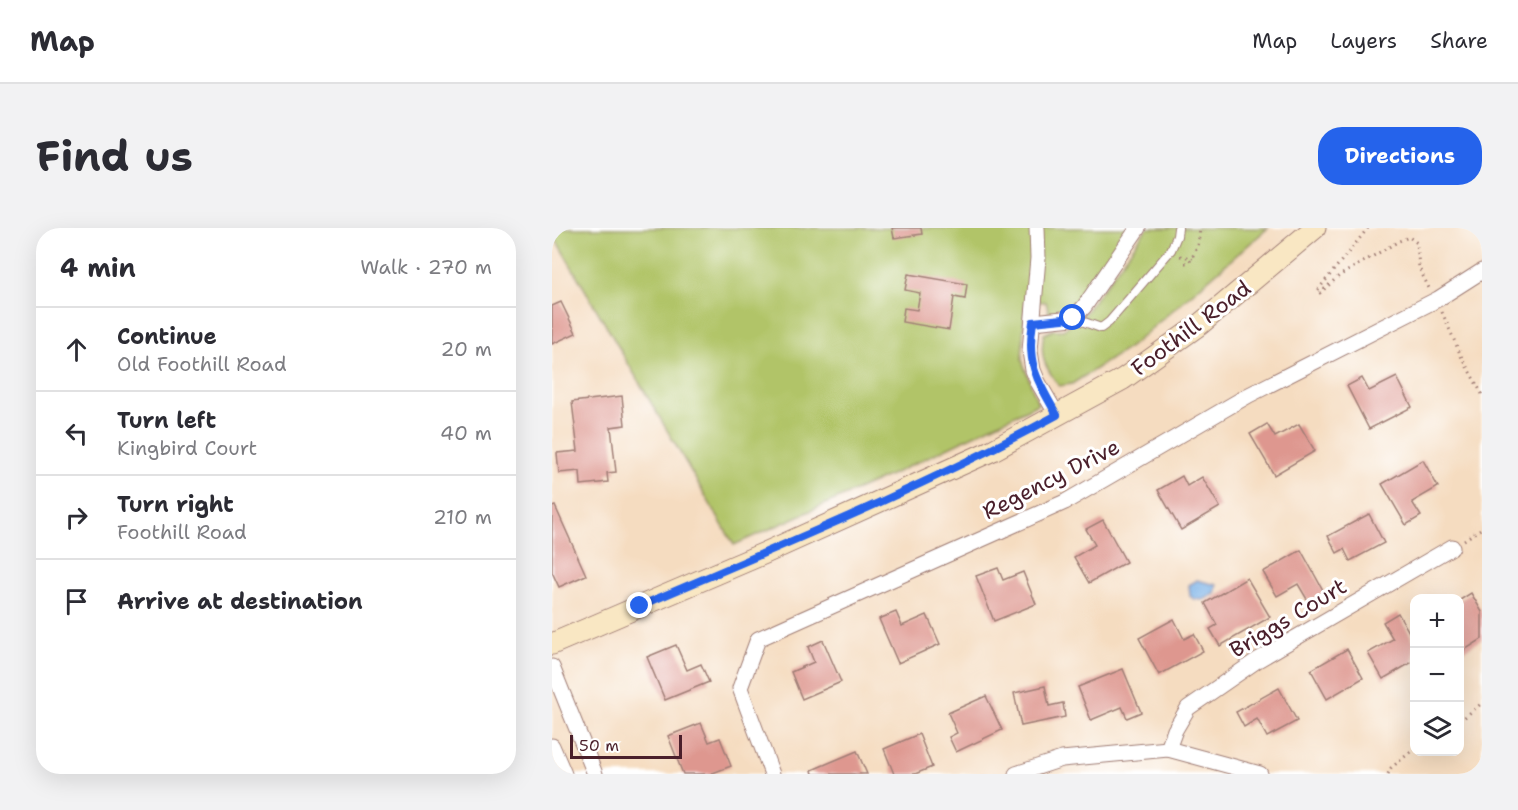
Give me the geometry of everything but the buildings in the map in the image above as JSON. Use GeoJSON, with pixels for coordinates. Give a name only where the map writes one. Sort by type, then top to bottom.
{"type":"FeatureCollection","features":[{"type":"Feature","properties":{"kind":"main road","name":"Foothill Road"},"geometry":{"type":"LineString","coordinates":[[1057,415],[1116,368],[1191,314],[1295,228]]}},
{"type":"Feature","properties":{"kind":"main road","name":"Foothill Road"},"geometry":{"type":"LineString","coordinates":[[552,644],[765,553],[982,455],[1057,415],[1123,379],[1199,325],[1316,228]]}},
{"type":"Feature","properties":{"kind":"street"},"geometry":{"type":"LineString","coordinates":[[1037,228],[1038,258],[1030,351],[1034,370],[1057,415]]}},
{"type":"Feature","properties":{"kind":"street"},"geometry":{"type":"LineString","coordinates":[[1033,322],[1073,318],[1084,307],[1138,228]]}},
{"type":"Feature","properties":{"kind":"street","name":"Regency Drive"},"geometry":{"type":"LineString","coordinates":[[772,774],[740,688],[758,639],[1065,502],[1249,395],[1437,299],[1482,272]]}},
{"type":"Feature","properties":{"kind":"street","name":"Briggs Court"},"geometry":{"type":"LineString","coordinates":[[1168,749],[1175,730],[1188,708],[1256,661],[1452,547]]}},
{"type":"Feature","properties":{"kind":"street"},"geometry":{"type":"LineString","coordinates":[[552,667],[596,774]]}},
{"type":"Feature","properties":{"kind":"street"},"geometry":{"type":"LineString","coordinates":[[552,746],[564,774]]}},
{"type":"Feature","properties":{"kind":"street"},"geometry":{"type":"LineString","coordinates":[[1016,774],[1062,759],[1168,749],[1260,774]]}},
{"type":"Feature","properties":{"kind":"lane"},"geometry":{"type":"LineString","coordinates":[[1073,318],[1101,328],[1109,322],[1171,250],[1178,228]]}},
{"type":"Feature","properties":{"kind":"path"},"geometry":{"type":"LineString","coordinates":[[1185,263],[1189,263],[1193,258],[1198,246],[1200,228]]}},
{"type":"Feature","properties":{"kind":"path"},"geometry":{"type":"LineString","coordinates":[[1368,228],[1317,291],[1320,293],[1339,276],[1409,237],[1417,243],[1419,268],[1427,286],[1437,299],[1461,356],[1482,394]]}},
{"type":"Feature","properties":{"kind":"path"},"geometry":{"type":"LineString","coordinates":[[1178,255],[1193,258]]}},
{"type":"Feature","properties":{"kind":"path"},"geometry":{"type":"LineString","coordinates":[[1452,547],[1482,528]]}},
{"type":"Feature","properties":{"kind":"path"},"geometry":{"type":"LineString","coordinates":[[1464,718],[1482,703]]}},
{"type":"Feature","properties":{"kind":"path"},"geometry":{"type":"LineString","coordinates":[[1388,774],[1391,768],[1410,752]]}},
{"type":"Feature","properties":{"kind":"green space"},"geometry":{"type":"Polygon","coordinates":[[[552,228],[1128,228],[1093,281],[1069,310],[1049,314],[1046,302],[1025,301],[1022,360],[1038,404],[895,473],[734,545],[552,233],[552,228]]]}},
{"type":"Feature","properties":{"kind":"green space"},"geometry":{"type":"Polygon","coordinates":[[[1147,228],[1268,228],[1130,347],[1072,384],[1059,386],[1044,361],[1042,349],[1044,334],[1053,330],[1063,330],[1085,313],[1147,228]]]}},
{"type":"Feature","properties":{"kind":"water"},"geometry":{"type":"Polygon","coordinates":[[[1197,580],[1217,585],[1215,594],[1203,600],[1190,596],[1189,585],[1197,580]]]}},
{"type":"Feature","properties":{"kind":"route"},"geometry":{"type":"LineString","coordinates":[[640,606],[765,553],[993,450],[1057,415],[1038,382],[1030,351],[1030,337],[1033,322],[1073,318]]}}]}
